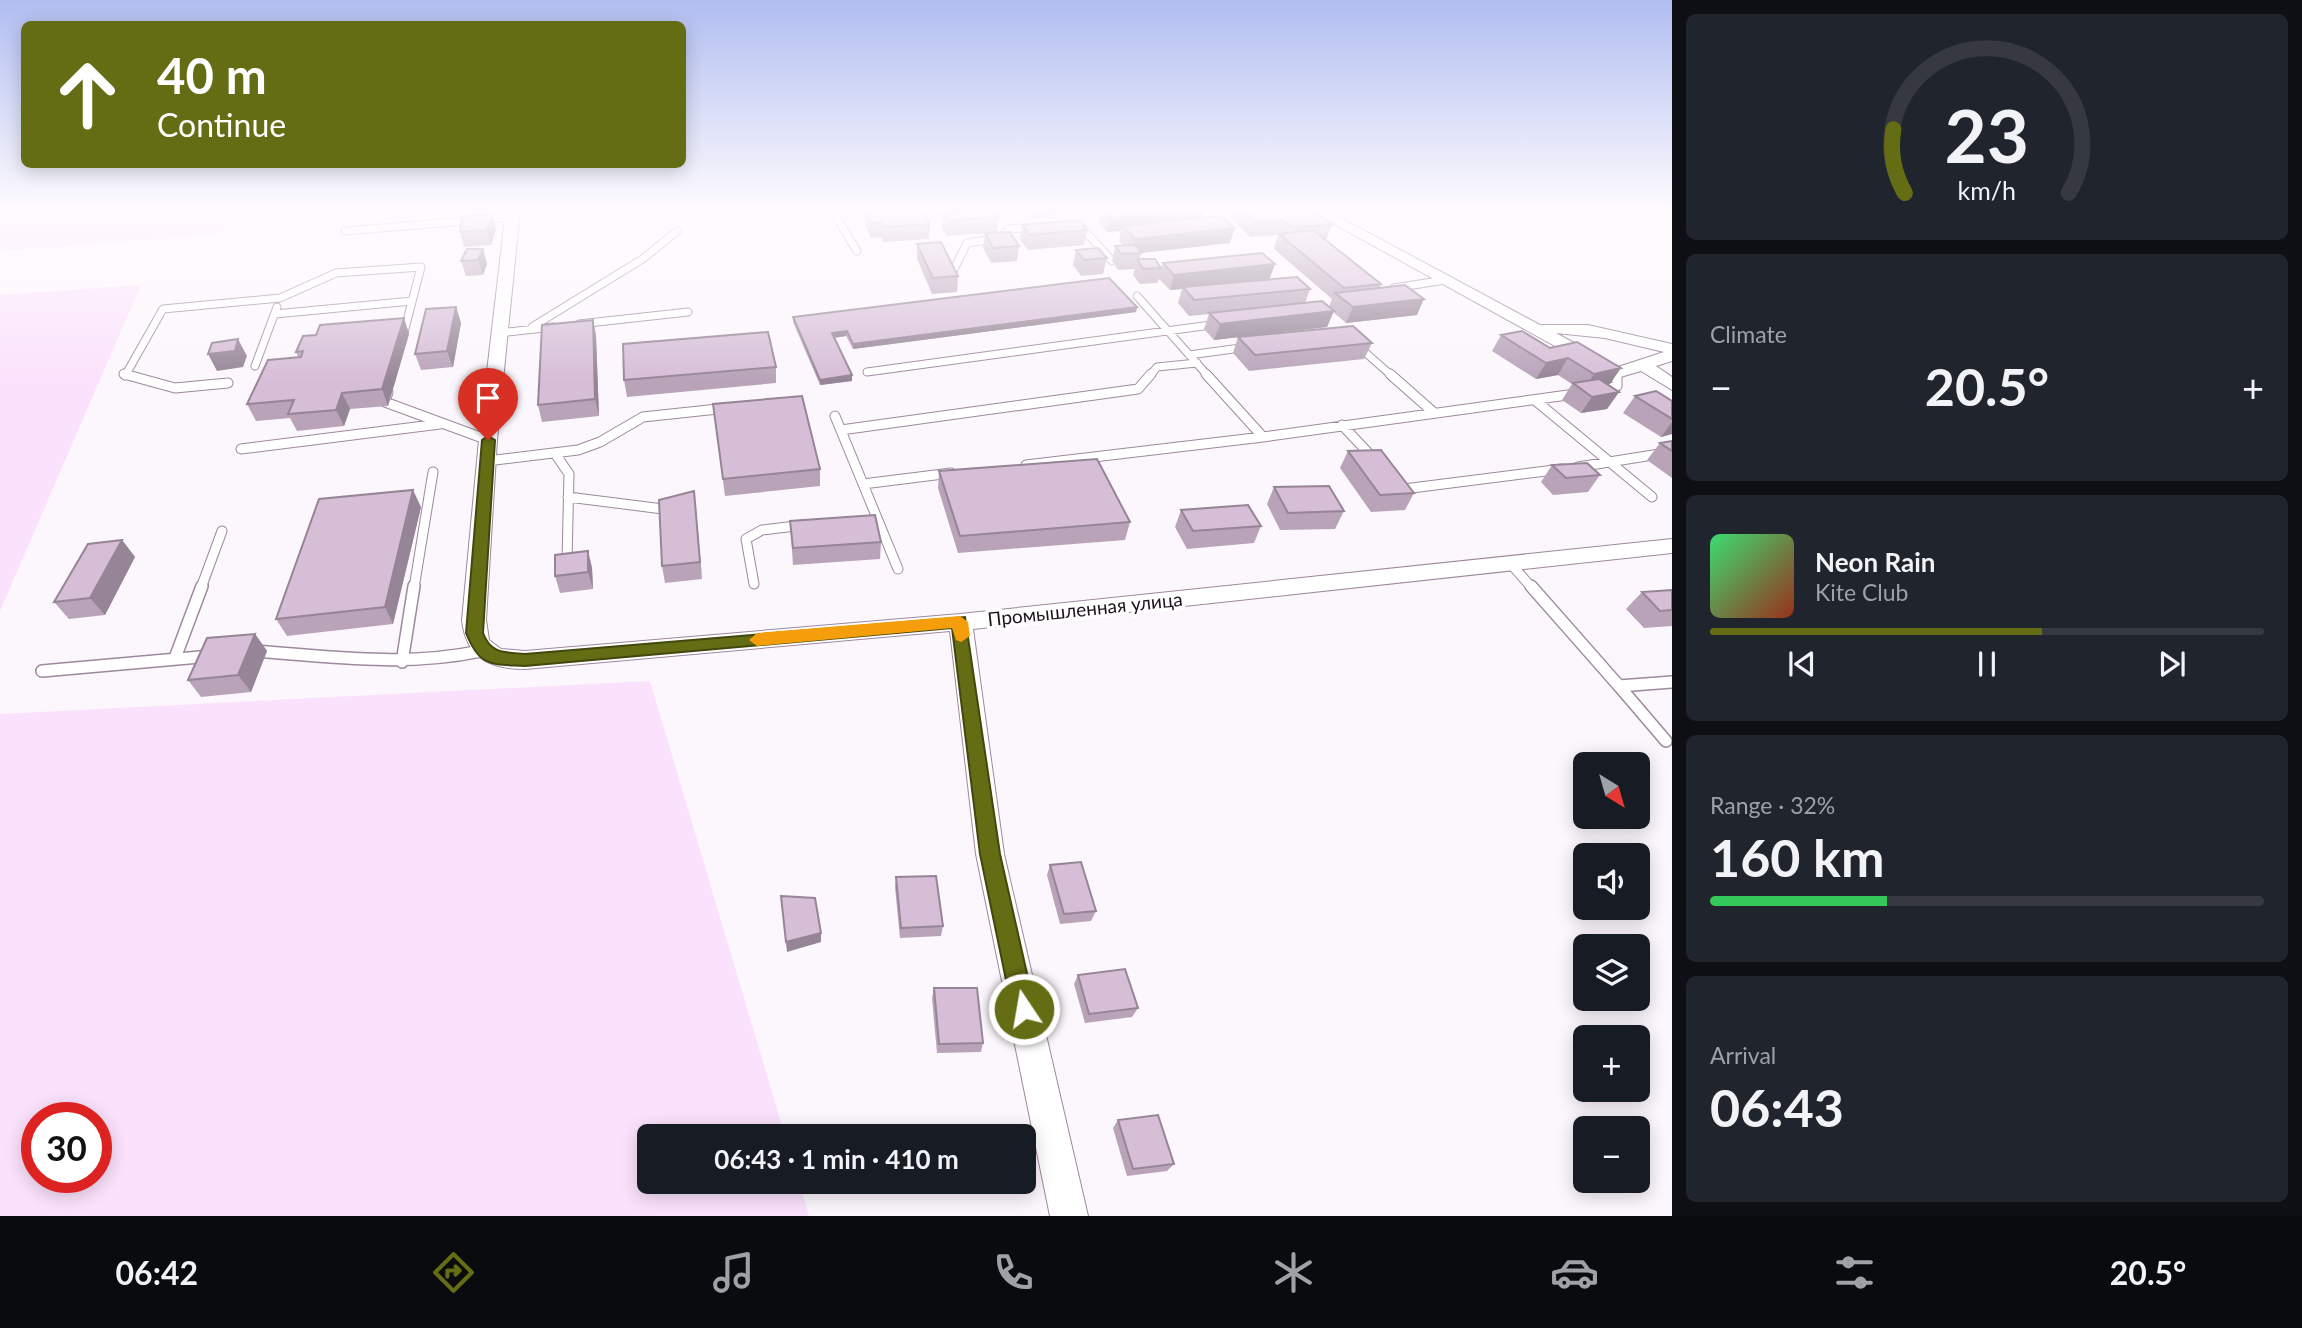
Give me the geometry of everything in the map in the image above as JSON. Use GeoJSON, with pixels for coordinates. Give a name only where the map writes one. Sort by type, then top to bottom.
{"type":"FeatureCollection","features":[{"type":"Feature","properties":{"kind":"street"},"geometry":{"type":"LineString","coordinates":[[481,651],[474,633],[474,620],[486,461],[507,267]]}},
{"type":"Feature","properties":{"kind":"street"},"geometry":{"type":"LineString","coordinates":[[1420,267],[1618,373],[1672,355]]}},
{"type":"Feature","properties":{"kind":"street"},"geometry":{"type":"LineString","coordinates":[[1537,330],[1561,327],[1595,331],[1672,349]]}},
{"type":"Feature","properties":{"kind":"street"},"geometry":{"type":"LineString","coordinates":[[1642,364],[1672,385]]}},
{"type":"Feature","properties":{"kind":"street","name":"Промышленная улица"},"geometry":{"type":"LineString","coordinates":[[481,651],[491,657],[525,660],[960,622],[1672,546]]}},
{"type":"Feature","properties":{"kind":"street"},"geometry":{"type":"LineString","coordinates":[[960,622],[990,854],[1069,1216]]}},
{"type":"Feature","properties":{"kind":"lane"},"geometry":{"type":"LineString","coordinates":[[228,383],[175,388],[123,375],[163,309],[281,298],[336,273],[421,267],[399,352]]}},
{"type":"Feature","properties":{"kind":"lane"},"geometry":{"type":"LineString","coordinates":[[527,330],[631,267]]}},
{"type":"Feature","properties":{"kind":"lane"},"geometry":{"type":"LineString","coordinates":[[951,275],[955,267]]}},
{"type":"Feature","properties":{"kind":"lane"},"geometry":{"type":"LineString","coordinates":[[1385,290],[1445,280]]}},
{"type":"Feature","properties":{"kind":"lane"},"geometry":{"type":"LineString","coordinates":[[1136,296],[1170,330],[1263,437]]}},
{"type":"Feature","properties":{"kind":"lane"},"geometry":{"type":"LineString","coordinates":[[255,366],[281,298]]}},
{"type":"Feature","properties":{"kind":"lane"},"geometry":{"type":"LineString","coordinates":[[275,314],[412,301]]}},
{"type":"Feature","properties":{"kind":"lane"},"geometry":{"type":"LineString","coordinates":[[499,333],[688,312]]}},
{"type":"Feature","properties":{"kind":"lane"},"geometry":{"type":"LineString","coordinates":[[867,372],[1224,323]]}},
{"type":"Feature","properties":{"kind":"lane"},"geometry":{"type":"LineString","coordinates":[[1354,344],[1432,411]]}},
{"type":"Feature","properties":{"kind":"lane"},"geometry":{"type":"LineString","coordinates":[[1189,355],[1254,346]]}},
{"type":"Feature","properties":{"kind":"lane"},"geometry":{"type":"LineString","coordinates":[[841,430],[1138,388],[1157,367],[1196,363]]}},
{"type":"Feature","properties":{"kind":"lane"},"geometry":{"type":"LineString","coordinates":[[1015,466],[1263,437],[1514,400],[1536,401],[1617,386],[1618,373]]}},
{"type":"Feature","properties":{"kind":"lane"},"geometry":{"type":"LineString","coordinates":[[392,377],[385,402],[488,440]]}},
{"type":"Feature","properties":{"kind":"lane"},"geometry":{"type":"LineString","coordinates":[[1536,401],[1652,497]]}},
{"type":"Feature","properties":{"kind":"lane"},"geometry":{"type":"LineString","coordinates":[[486,461],[556,455],[600,442],[643,417],[740,407]]}},
{"type":"Feature","properties":{"kind":"lane"},"geometry":{"type":"LineString","coordinates":[[835,416],[898,569]]}},
{"type":"Feature","properties":{"kind":"lane"},"geometry":{"type":"LineString","coordinates":[[241,449],[444,424]]}},
{"type":"Feature","properties":{"kind":"lane"},"geometry":{"type":"LineString","coordinates":[[1342,425],[1386,471]]}},
{"type":"Feature","properties":{"kind":"lane"},"geometry":{"type":"LineString","coordinates":[[1395,480],[1404,489],[1609,463],[1672,452]]}},
{"type":"Feature","properties":{"kind":"lane"},"geometry":{"type":"LineString","coordinates":[[556,455],[569,474],[567,561]]}},
{"type":"Feature","properties":{"kind":"lane"},"geometry":{"type":"LineString","coordinates":[[402,662],[433,472]]}},
{"type":"Feature","properties":{"kind":"lane"},"geometry":{"type":"LineString","coordinates":[[863,484],[960,472]]}},
{"type":"Feature","properties":{"kind":"lane"},"geometry":{"type":"LineString","coordinates":[[568,497],[663,509]]}},
{"type":"Feature","properties":{"kind":"lane"},"geometry":{"type":"LineString","coordinates":[[863,517],[876,516]]}},
{"type":"Feature","properties":{"kind":"lane"},"geometry":{"type":"LineString","coordinates":[[754,584],[746,539],[762,530],[813,524]]}},
{"type":"Feature","properties":{"kind":"lane"},"geometry":{"type":"LineString","coordinates":[[174,658],[222,531]]}},
{"type":"Feature","properties":{"kind":"lane"},"geometry":{"type":"LineString","coordinates":[[1511,564],[1665,741]]}},
{"type":"Feature","properties":{"kind":"lane"},"geometry":{"type":"LineString","coordinates":[[238,652],[267,651],[402,662],[449,658],[481,651]]}},
{"type":"Feature","properties":{"kind":"lane"},"geometry":{"type":"LineString","coordinates":[[42,671],[219,656]]}},
{"type":"Feature","properties":{"kind":"lane"},"geometry":{"type":"LineString","coordinates":[[1619,686],[1672,682]]}},
{"type":"Feature","properties":{"kind":"shaded area"},"geometry":{"type":"Polygon","coordinates":[[[141,285],[0,611],[0,295],[141,285]]]}},
{"type":"Feature","properties":{"kind":"shaded area"},"geometry":{"type":"Polygon","coordinates":[[[650,681],[781,1124],[637,1124],[637,1194],[803,1194],[809,1216],[0,1216],[0,714],[650,681]]]}},
{"type":"Feature","properties":{"kind":"building"},"geometry":{"type":"Polygon","coordinates":[[[928,267],[953,267],[958,276],[933,278],[928,267]]]}},
{"type":"Feature","properties":{"kind":"building"},"geometry":{"type":"Polygon","coordinates":[[[1142,267],[1161,268],[1143,269],[1142,267]]]}},
{"type":"Feature","properties":{"kind":"building"},"geometry":{"type":"Polygon","coordinates":[[[1166,267],[1250,267],[1174,275],[1166,267]]]}},
{"type":"Feature","properties":{"kind":"building"},"geometry":{"type":"Polygon","coordinates":[[[1318,267],[1359,267],[1381,284],[1344,288],[1318,267]]]}},
{"type":"Feature","properties":{"kind":"building"},"geometry":{"type":"Polygon","coordinates":[[[1297,277],[1310,289],[1194,300],[1183,287],[1297,277]]]}},
{"type":"Feature","properties":{"kind":"building"},"geometry":{"type":"Polygon","coordinates":[[[1109,278],[1137,307],[853,344],[847,331],[832,333],[852,375],[820,380],[793,317],[1109,278]]]}},
{"type":"Feature","properties":{"kind":"building"},"geometry":{"type":"Polygon","coordinates":[[[1405,285],[1424,299],[1353,307],[1335,293],[1405,285]]]}},
{"type":"Feature","properties":{"kind":"building"},"geometry":{"type":"Polygon","coordinates":[[[1322,301],[1334,311],[1220,324],[1209,313],[1322,301]]]}},
{"type":"Feature","properties":{"kind":"building"},"geometry":{"type":"Polygon","coordinates":[[[456,307],[447,351],[415,354],[426,309],[456,307]]]}},
{"type":"Feature","properties":{"kind":"building"},"geometry":{"type":"Polygon","coordinates":[[[404,318],[382,389],[342,393],[336,410],[288,414],[294,400],[247,404],[268,360],[301,357],[303,351],[296,352],[303,336],[316,335],[320,325],[404,318]]]}},
{"type":"Feature","properties":{"kind":"building"},"geometry":{"type":"Polygon","coordinates":[[[593,320],[595,399],[538,405],[542,325],[593,320]]]}},
{"type":"Feature","properties":{"kind":"building"},"geometry":{"type":"Polygon","coordinates":[[[1353,326],[1372,343],[1255,355],[1238,337],[1353,326]]]}},
{"type":"Feature","properties":{"kind":"building"},"geometry":{"type":"Polygon","coordinates":[[[1522,331],[1550,348],[1577,342],[1621,368],[1594,374],[1568,358],[1546,363],[1501,335],[1522,331]]]}},
{"type":"Feature","properties":{"kind":"building"},"geometry":{"type":"Polygon","coordinates":[[[768,332],[776,367],[624,380],[623,344],[768,332]]]}},
{"type":"Feature","properties":{"kind":"building"},"geometry":{"type":"Polygon","coordinates":[[[238,339],[235,351],[208,354],[212,343],[238,339]]]}},
{"type":"Feature","properties":{"kind":"building"},"geometry":{"type":"Polygon","coordinates":[[[1599,379],[1619,392],[1592,397],[1573,383],[1599,379]]]}},
{"type":"Feature","properties":{"kind":"building"},"geometry":{"type":"Polygon","coordinates":[[[1656,391],[1672,401],[1672,419],[1635,396],[1656,391]]]}},
{"type":"Feature","properties":{"kind":"building"},"geometry":{"type":"Polygon","coordinates":[[[802,396],[820,469],[723,479],[713,404],[802,396]]]}},
{"type":"Feature","properties":{"kind":"building"},"geometry":{"type":"Polygon","coordinates":[[[1672,441],[1672,451],[1660,443],[1672,441]]]}},
{"type":"Feature","properties":{"kind":"building"},"geometry":{"type":"Polygon","coordinates":[[[1381,450],[1414,493],[1380,495],[1348,451],[1381,450]]]}},
{"type":"Feature","properties":{"kind":"building"},"geometry":{"type":"Polygon","coordinates":[[[1097,459],[1130,522],[960,536],[939,471],[1097,459]]]}},
{"type":"Feature","properties":{"kind":"building"},"geometry":{"type":"Polygon","coordinates":[[[1587,463],[1600,475],[1566,478],[1552,465],[1587,463]]]}},
{"type":"Feature","properties":{"kind":"building"},"geometry":{"type":"Polygon","coordinates":[[[1329,486],[1344,511],[1288,513],[1274,487],[1329,486]]]}},
{"type":"Feature","properties":{"kind":"building"},"geometry":{"type":"Polygon","coordinates":[[[413,490],[385,607],[276,619],[319,499],[413,490]]]}},
{"type":"Feature","properties":{"kind":"building"},"geometry":{"type":"Polygon","coordinates":[[[694,491],[700,562],[662,566],[659,500],[694,491]]]}},
{"type":"Feature","properties":{"kind":"building"},"geometry":{"type":"Polygon","coordinates":[[[1248,505],[1261,526],[1193,531],[1181,510],[1248,505]]]}},
{"type":"Feature","properties":{"kind":"building"},"geometry":{"type":"Polygon","coordinates":[[[875,515],[881,542],[793,548],[790,521],[875,515]]]}},
{"type":"Feature","properties":{"kind":"building"},"geometry":{"type":"Polygon","coordinates":[[[122,540],[90,598],[54,602],[88,544],[122,540]]]}},
{"type":"Feature","properties":{"kind":"building"},"geometry":{"type":"Polygon","coordinates":[[[588,551],[588,572],[555,576],[555,555],[588,551]]]}},
{"type":"Feature","properties":{"kind":"building"},"geometry":{"type":"Polygon","coordinates":[[[1672,590],[1672,610],[1660,611],[1642,592],[1672,590]]]}},
{"type":"Feature","properties":{"kind":"building"},"geometry":{"type":"Polygon","coordinates":[[[255,634],[238,675],[188,680],[207,638],[255,634]]]}},
{"type":"Feature","properties":{"kind":"building"},"geometry":{"type":"Polygon","coordinates":[[[1081,862],[1096,911],[1064,914],[1050,865],[1081,862]]]}},
{"type":"Feature","properties":{"kind":"building"},"geometry":{"type":"Polygon","coordinates":[[[936,876],[943,926],[901,928],[896,877],[936,876]]]}},
{"type":"Feature","properties":{"kind":"building"},"geometry":{"type":"Polygon","coordinates":[[[781,896],[815,898],[821,933],[786,942],[781,896]]]}},
{"type":"Feature","properties":{"kind":"building"},"geometry":{"type":"Polygon","coordinates":[[[1125,969],[1138,1008],[1089,1014],[1078,975],[1125,969]]]}},
{"type":"Feature","properties":{"kind":"building"},"geometry":{"type":"Polygon","coordinates":[[[934,988],[977,988],[983,1043],[939,1044],[934,988]]]}},
{"type":"Feature","properties":{"kind":"building"},"geometry":{"type":"Polygon","coordinates":[[[1158,1115],[1174,1164],[1133,1169],[1118,1120],[1158,1115]]]}},
{"type":"Feature","properties":{"kind":"slow traffic"},"geometry":{"type":"LineString","coordinates":[[757,640],[960,622],[961,636]]}},
{"type":"Feature","properties":{"kind":"route"},"geometry":{"type":"LineString","coordinates":[[488,440],[474,633],[481,651],[491,657],[525,660],[960,622],[990,854],[1024,1009]]}}]}
